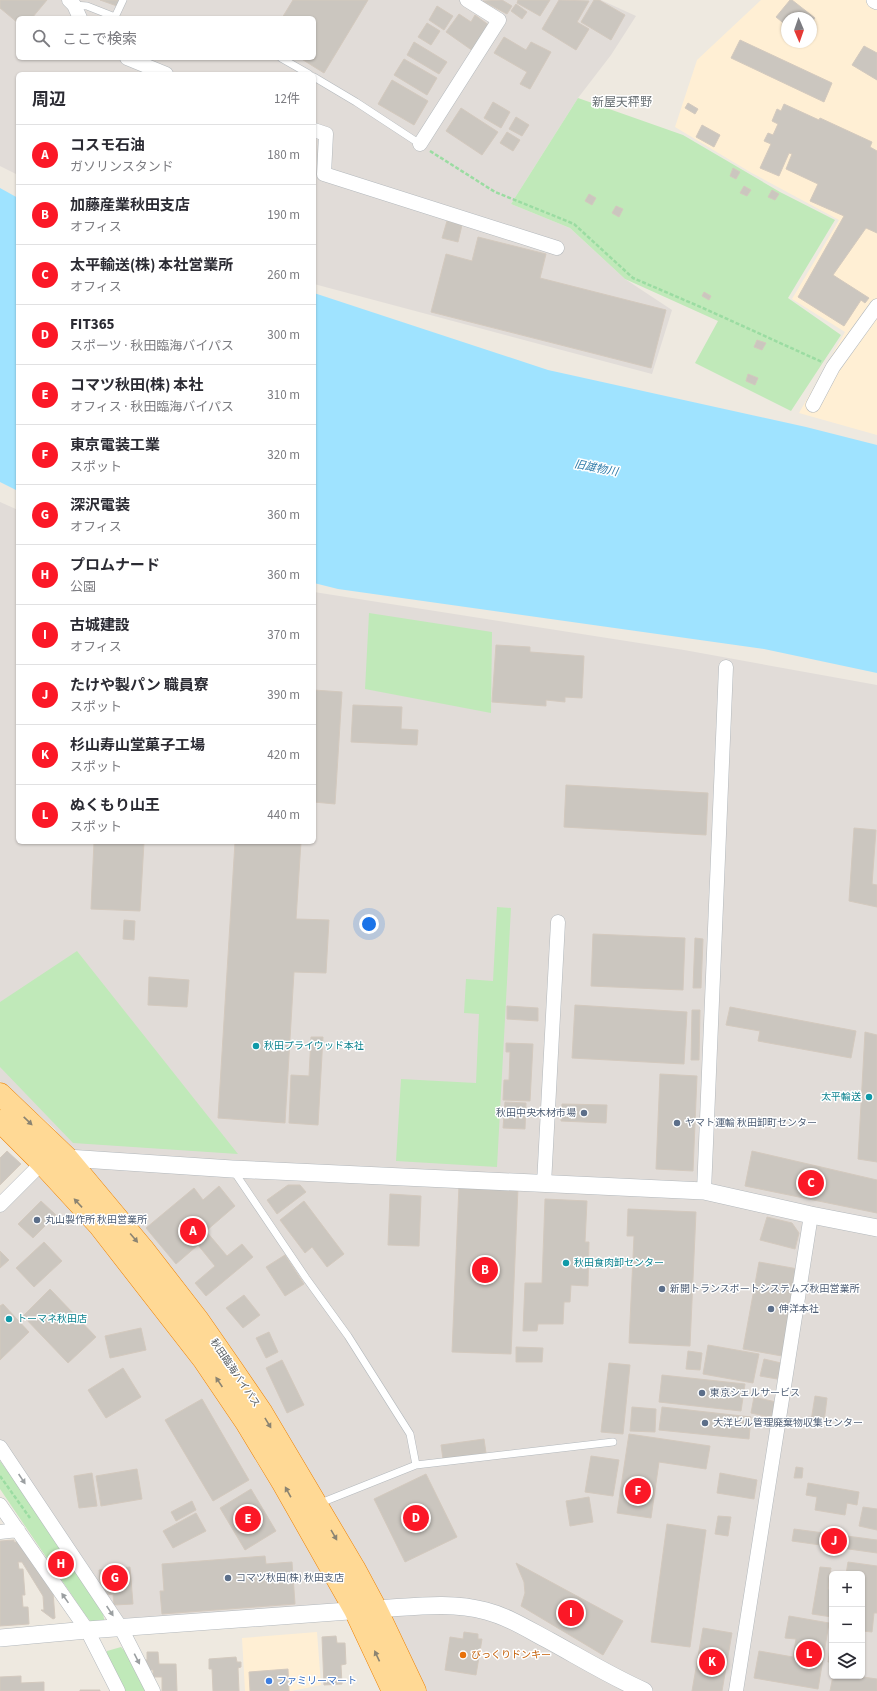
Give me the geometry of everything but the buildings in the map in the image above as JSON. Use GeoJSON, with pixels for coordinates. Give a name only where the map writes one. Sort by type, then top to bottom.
{"type":"FeatureCollection","features":[{"type":"Feature","properties":{"kind":"highway","name":"秋田臨海バイパス"},"geometry":{"type":"LineString","coordinates":[[0,1094],[66,1158],[143,1249],[198,1320],[262,1413],[308,1509],[415,1691]]}},
{"type":"Feature","properties":{"kind":"highway","name":"秋田臨海バイパス"},"geometry":{"type":"LineString","coordinates":[[0,1121],[42,1163],[99,1225],[204,1360],[308,1509]]}},
{"type":"Feature","properties":{"kind":"highway","name":"秋田臨海バイパス"},"geometry":{"type":"LineString","coordinates":[[366,1609],[393,1691]]}},
{"type":"Feature","properties":{"kind":"street"},"geometry":{"type":"LineString","coordinates":[[420,144],[499,20],[467,0]]}},
{"type":"Feature","properties":{"kind":"street"},"geometry":{"type":"LineString","coordinates":[[72,2],[79,16]]}},
{"type":"Feature","properties":{"kind":"street"},"geometry":{"type":"LineString","coordinates":[[132,60],[161,72]]}},
{"type":"Feature","properties":{"kind":"street"},"geometry":{"type":"LineString","coordinates":[[316,131],[326,134],[324,174],[557,248]]}},
{"type":"Feature","properties":{"kind":"street"},"geometry":{"type":"LineString","coordinates":[[813,405],[833,366],[877,306]]}},
{"type":"Feature","properties":{"kind":"street"},"geometry":{"type":"LineString","coordinates":[[704,1191],[726,667]]}},
{"type":"Feature","properties":{"kind":"street"},"geometry":{"type":"LineString","coordinates":[[544,1184],[558,922]]}},
{"type":"Feature","properties":{"kind":"street"},"geometry":{"type":"LineString","coordinates":[[0,1205],[42,1163],[66,1158],[232,1169],[704,1191],[877,1228]]}},
{"type":"Feature","properties":{"kind":"street"},"geometry":{"type":"LineString","coordinates":[[736,1691],[812,1215]]}},
{"type":"Feature","properties":{"kind":"street"},"geometry":{"type":"LineString","coordinates":[[0,1447],[121,1628],[153,1691]]}},
{"type":"Feature","properties":{"kind":"street"},"geometry":{"type":"LineString","coordinates":[[0,1505],[87,1630],[118,1691]]}},
{"type":"Feature","properties":{"kind":"street"},"geometry":{"type":"LineString","coordinates":[[0,1532],[18,1530]]}},
{"type":"Feature","properties":{"kind":"street"},"geometry":{"type":"LineString","coordinates":[[0,1638],[366,1609],[416,1606],[464,1607],[486,1611],[514,1621],[621,1681],[644,1691]]}},
{"type":"Feature","properties":{"kind":"lane"},"geometry":{"type":"LineString","coordinates":[[116,16],[123,0]]}},
{"type":"Feature","properties":{"kind":"lane"},"geometry":{"type":"LineString","coordinates":[[72,2],[113,16]]}},
{"type":"Feature","properties":{"kind":"lane"},"geometry":{"type":"LineString","coordinates":[[284,60],[306,72]]}},
{"type":"Feature","properties":{"kind":"lane"},"geometry":{"type":"LineString","coordinates":[[316,78],[356,102],[420,144]]}},
{"type":"Feature","properties":{"kind":"lane"},"geometry":{"type":"LineString","coordinates":[[232,1169],[306,1278],[348,1336],[406,1427],[410,1434],[416,1465]]}},
{"type":"Feature","properties":{"kind":"lane"},"geometry":{"type":"LineString","coordinates":[[308,1509],[416,1465],[613,1442]]}},
{"type":"Feature","properties":{"kind":"path"},"geometry":{"type":"LineString","coordinates":[[420,144],[495,192],[574,224],[633,278],[833,366]]}},
{"type":"Feature","properties":{"kind":"path"},"geometry":{"type":"LineString","coordinates":[[0,1476],[31,1520]]}},
{"type":"Feature","properties":{"kind":"shaded area"},"geometry":{"type":"Polygon","coordinates":[[[0,0],[601,0],[636,16],[611,55],[578,98],[511,204],[570,228],[625,279],[672,310],[652,374],[316,285],[316,72],[16,72],[16,174],[0,166],[0,0]]]}},
{"type":"Feature","properties":{"kind":"shaded area"},"geometry":{"type":"Polygon","coordinates":[[[761,0],[866,0],[877,9],[877,435],[799,413],[845,332],[792,299],[839,220],[750,172],[675,127],[697,60],[761,0]]]}},
{"type":"Feature","properties":{"kind":"shaded area"},"geometry":{"type":"Polygon","coordinates":[[[0,502],[16,509],[16,844],[316,844],[316,592],[684,650],[877,685],[877,1691],[421,1691],[382,1603],[114,1625],[0,1452],[0,1200],[64,1145],[55,1129],[0,1081],[0,502]]]}},
{"type":"Feature","properties":{"kind":"shaded area"},"geometry":{"type":"Polygon","coordinates":[[[317,1632],[321,1685],[291,1691],[245,1691],[242,1638],[317,1632]]]}},
{"type":"Feature","properties":{"kind":"green space"},"geometry":{"type":"Polygon","coordinates":[[[578,98],[683,135],[780,192],[835,220],[788,298],[841,335],[791,411],[695,363],[718,321],[625,279],[570,228],[511,204],[578,98]]]}},
{"type":"Feature","properties":{"kind":"green space"},"geometry":{"type":"Polygon","coordinates":[[[369,613],[492,632],[491,713],[365,689],[369,613]]]}},
{"type":"Feature","properties":{"kind":"green space"},"geometry":{"type":"Polygon","coordinates":[[[497,907],[511,908],[497,1167],[396,1161],[401,1079],[476,1083],[479,1014],[464,1013],[466,979],[493,981],[497,907]]]}},
{"type":"Feature","properties":{"kind":"green space"},"geometry":{"type":"Polygon","coordinates":[[[77,951],[238,1154],[73,1143],[0,1067],[0,1002],[77,951]]]}},
{"type":"Feature","properties":{"kind":"green space"},"geometry":{"type":"Polygon","coordinates":[[[0,1461],[37,1511],[103,1614],[105,1623],[95,1626],[86,1616],[0,1489],[0,1461]]]}},
{"type":"Feature","properties":{"kind":"green space"},"geometry":{"type":"Polygon","coordinates":[[[121,1647],[129,1656],[148,1691],[121,1691],[105,1658],[107,1651],[121,1647]]]}},
{"type":"Feature","properties":{"kind":"water"},"geometry":{"type":"Polygon","coordinates":[[[0,188],[16,197],[16,490],[0,482],[0,188]]]}},
{"type":"Feature","properties":{"kind":"water","name":"旧雄物川"},"geometry":{"type":"Polygon","coordinates":[[[316,294],[548,370],[806,427],[877,445],[877,673],[764,649],[338,589],[316,584],[316,294]]]}},
{"type":"Feature","properties":{"kind":"place","name":"秋田プライウッド本社"},"geometry":{"type":"Point","coordinates":[256,1046]}},
{"type":"Feature","properties":{"kind":"place","name":"太平輸送"},"geometry":{"type":"Point","coordinates":[869,1097]}},
{"type":"Feature","properties":{"kind":"place","name":"秋田中央木材市場"},"geometry":{"type":"Point","coordinates":[584,1113]}},
{"type":"Feature","properties":{"kind":"place","name":"ヤマト運輸 秋田卸町センター"},"geometry":{"type":"Point","coordinates":[677,1123]}},
{"type":"Feature","properties":{"kind":"place","name":"太平輸送(株) 本社営業所"},"geometry":{"type":"Point","coordinates":[811,1183]}},
{"type":"Feature","properties":{"kind":"place","name":"丸山製作所 秋田営業所"},"geometry":{"type":"Point","coordinates":[37,1220]}},
{"type":"Feature","properties":{"kind":"place","name":"コスモ石油"},"geometry":{"type":"Point","coordinates":[193,1231]}},
{"type":"Feature","properties":{"kind":"place","name":"秋田食肉卸センター"},"geometry":{"type":"Point","coordinates":[566,1263]}},
{"type":"Feature","properties":{"kind":"place","name":"加藤産業秋田支店"},"geometry":{"type":"Point","coordinates":[485,1270]}},
{"type":"Feature","properties":{"kind":"place","name":"新開トランスポートシステムズ秋田営業所"},"geometry":{"type":"Point","coordinates":[662,1289]}},
{"type":"Feature","properties":{"kind":"place","name":"伸洋本社"},"geometry":{"type":"Point","coordinates":[771,1309]}},
{"type":"Feature","properties":{"kind":"place","name":"トーマネ秋田店"},"geometry":{"type":"Point","coordinates":[9,1319]}},
{"type":"Feature","properties":{"kind":"place","name":"東京シェルサービス"},"geometry":{"type":"Point","coordinates":[702,1393]}},
{"type":"Feature","properties":{"kind":"place","name":"大洋ビル管理廃棄物収集センター"},"geometry":{"type":"Point","coordinates":[705,1423]}},
{"type":"Feature","properties":{"kind":"place","name":"東京電装工業"},"geometry":{"type":"Point","coordinates":[638,1491]}},
{"type":"Feature","properties":{"kind":"place","name":"FIT365"},"geometry":{"type":"Point","coordinates":[416,1518]}},
{"type":"Feature","properties":{"kind":"place","name":"コマツ秋田(株) 本社"},"geometry":{"type":"Point","coordinates":[248,1519]}},
{"type":"Feature","properties":{"kind":"place","name":"たけや製パン 職員寮"},"geometry":{"type":"Point","coordinates":[834,1541]}},
{"type":"Feature","properties":{"kind":"place","name":"プロムナード"},"geometry":{"type":"Point","coordinates":[61,1564]}},
{"type":"Feature","properties":{"kind":"place","name":"深沢電装"},"geometry":{"type":"Point","coordinates":[115,1578]}},
{"type":"Feature","properties":{"kind":"place","name":"コマツ秋田(株) 秋田支店"},"geometry":{"type":"Point","coordinates":[228,1578]}},
{"type":"Feature","properties":{"kind":"place","name":"古城建設"},"geometry":{"type":"Point","coordinates":[571,1613]}},
{"type":"Feature","properties":{"kind":"place","name":"ぬくもり山王"},"geometry":{"type":"Point","coordinates":[809,1654]}},
{"type":"Feature","properties":{"kind":"place","name":"びっくりドンキー"},"geometry":{"type":"Point","coordinates":[463,1655]}},
{"type":"Feature","properties":{"kind":"place","name":"杉山寿山堂菓子工場"},"geometry":{"type":"Point","coordinates":[712,1662]}},
{"type":"Feature","properties":{"kind":"place","name":"ファミリーマート"},"geometry":{"type":"Point","coordinates":[269,1681]}},
{"type":"Feature","properties":{"kind":"district","name":"新屋天秤野"},"geometry":{"type":"Point","coordinates":[622,102]}}]}
